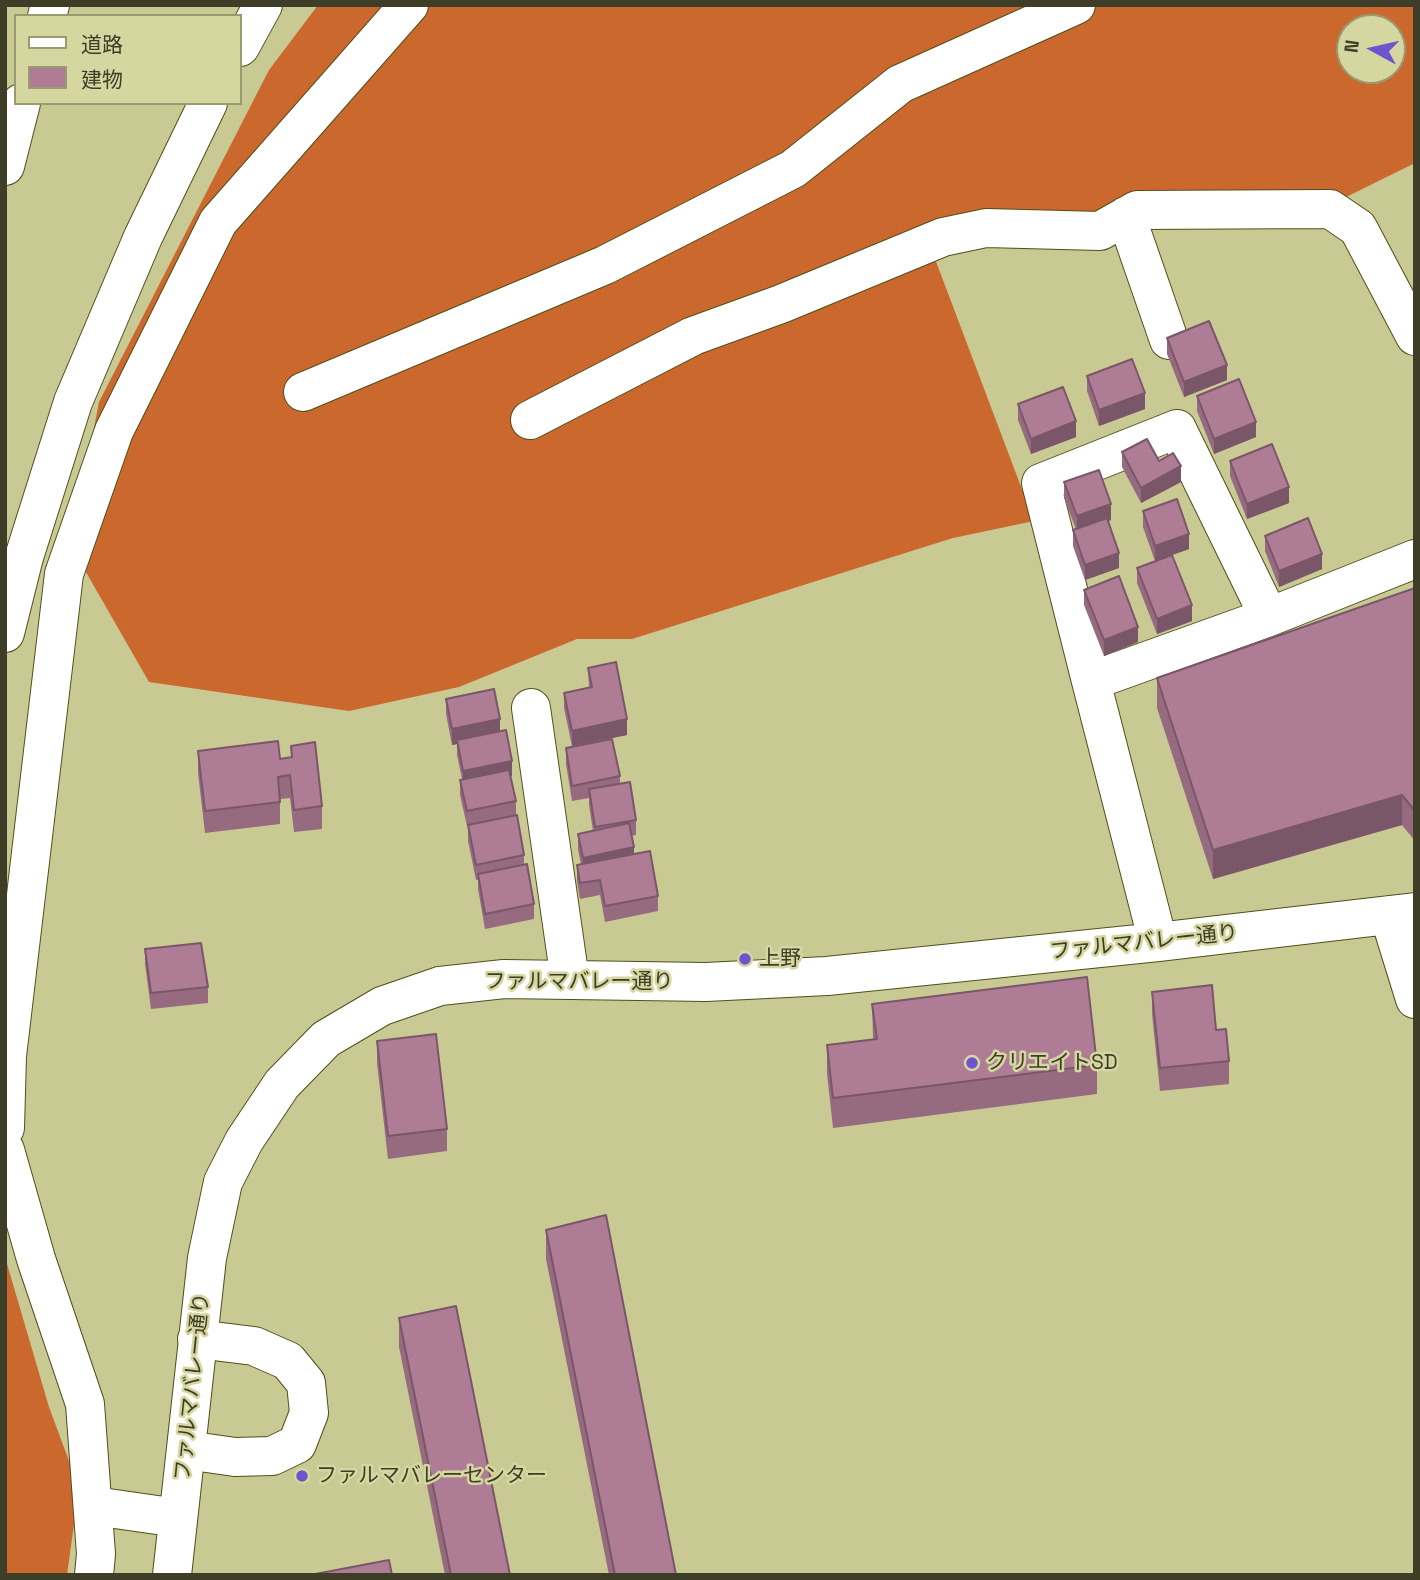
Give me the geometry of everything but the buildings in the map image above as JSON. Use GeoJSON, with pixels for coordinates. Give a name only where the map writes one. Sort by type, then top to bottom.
{"type":"FeatureCollection","features":[{"type":"Feature","properties":{"kind":"main road"},"geometry":{"type":"LineString","coordinates":[[242,43],[263,5]]}},
{"type":"Feature","properties":{"kind":"main road"},"geometry":{"type":"LineString","coordinates":[[5,1128],[8,1056],[64,575],[114,432],[218,222],[409,5]]}},
{"type":"Feature","properties":{"kind":"main road"},"geometry":{"type":"LineString","coordinates":[[303,392],[605,265],[793,169],[900,84],[1076,5]]}},
{"type":"Feature","properties":{"kind":"main road"},"geometry":{"type":"LineString","coordinates":[[5,166],[20,105]]}},
{"type":"Feature","properties":{"kind":"main road"},"geometry":{"type":"LineString","coordinates":[[5,551],[56,395],[128,223],[185,105]]}},
{"type":"Feature","properties":{"kind":"main road"},"geometry":{"type":"LineString","coordinates":[[5,633],[24,556],[74,402],[142,237],[207,105]]}},
{"type":"Feature","properties":{"kind":"main road"},"geometry":{"type":"LineString","coordinates":[[530,420],[693,336],[781,304],[943,237],[986,228],[1100,230],[1137,210],[1330,209],[1358,228],[1415,336]]}},
{"type":"Feature","properties":{"kind":"main road"},"geometry":{"type":"LineString","coordinates":[[1126,216],[1168,340]]}},
{"type":"Feature","properties":{"kind":"main road"},"geometry":{"type":"LineString","coordinates":[[1158,942],[1041,483],[1177,429],[1269,617]]}},
{"type":"Feature","properties":{"kind":"main road"},"geometry":{"type":"LineString","coordinates":[[1091,681],[1269,617],[1415,559]]}},
{"type":"Feature","properties":{"kind":"main road"},"geometry":{"type":"LineString","coordinates":[[531,708],[570,980]]}},
{"type":"Feature","properties":{"kind":"main road"},"geometry":{"type":"LineString","coordinates":[[1402,913],[1415,999]]}},
{"type":"Feature","properties":{"kind":"main road","name":"ファルマバレー通り"},"geometry":{"type":"LineString","coordinates":[[172,1575],[207,1258],[223,1182],[244,1141],[282,1084],[326,1039],[382,1006],[440,986],[504,979],[706,982],[827,976],[1158,942],[1402,913]]}},
{"type":"Feature","properties":{"kind":"main road"},"geometry":{"type":"LineString","coordinates":[[5,1150],[36,1259],[85,1404],[94,1506],[94,1575]]}},
{"type":"Feature","properties":{"kind":"main road"},"geometry":{"type":"LineString","coordinates":[[186,1450],[235,1457],[272,1456],[297,1444],[309,1413],[306,1384],[288,1361],[254,1346],[197,1339]]}},
{"type":"Feature","properties":{"kind":"main road"},"geometry":{"type":"LineString","coordinates":[[94,1506],[178,1518]]}},
{"type":"Feature","properties":{"kind":"shaded area"},"geometry":{"type":"Polygon","coordinates":[[[318,5],[1415,5],[1415,163],[1336,202],[926,235],[1034,521],[953,538],[632,639],[577,639],[459,687],[349,711],[149,682],[71,546],[99,402],[269,70],[318,5]]]}},
{"type":"Feature","properties":{"kind":"shaded area"},"geometry":{"type":"Polygon","coordinates":[[[5,1257],[49,1407],[79,1488],[67,1575],[5,1575],[5,1257]]]}},
{"type":"Feature","properties":{"kind":"place","name":"上野"},"geometry":{"type":"Point","coordinates":[745,959]}},
{"type":"Feature","properties":{"kind":"place","name":"クリエイトSD"},"geometry":{"type":"Point","coordinates":[972,1063]}},
{"type":"Feature","properties":{"kind":"place","name":"ファルマバレーセンター"},"geometry":{"type":"Point","coordinates":[302,1476]}}]}
